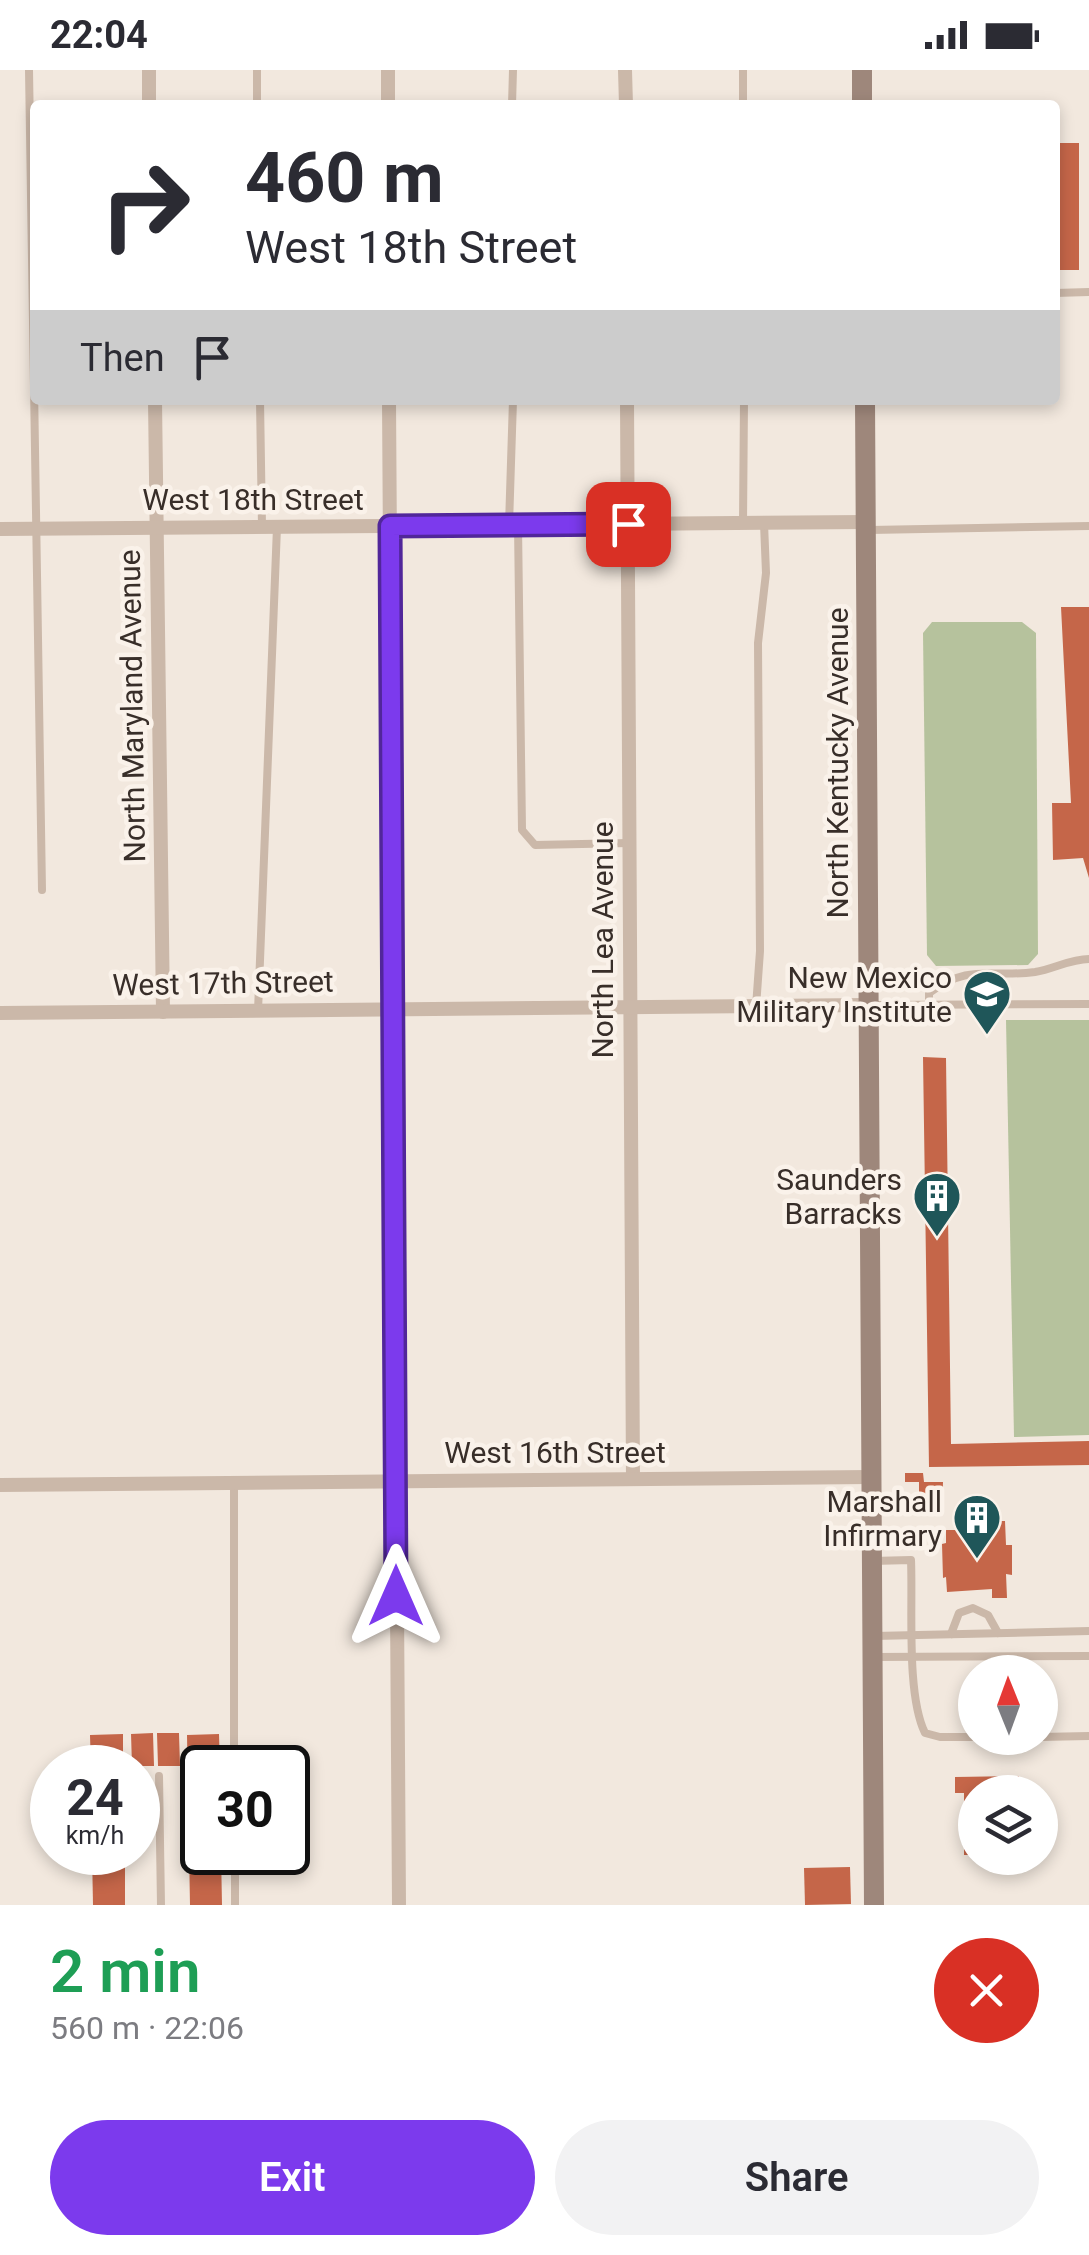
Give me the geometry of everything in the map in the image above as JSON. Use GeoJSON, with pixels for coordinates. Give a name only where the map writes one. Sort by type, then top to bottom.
{"type":"FeatureCollection","features":[{"type":"Feature","properties":{"kind":"street"},"geometry":{"type":"LineString","coordinates":[[148,70],[149,100]]}},
{"type":"Feature","properties":{"kind":"street"},"geometry":{"type":"LineString","coordinates":[[388,70],[388,100]]}},
{"type":"Feature","properties":{"kind":"street"},"geometry":{"type":"LineString","coordinates":[[626,70],[626,100]]}},
{"type":"Feature","properties":{"kind":"street"},"geometry":{"type":"LineString","coordinates":[[862,70],[862,100]]}},
{"type":"Feature","properties":{"kind":"street","name":"North Maryland Avenue"},"geometry":{"type":"LineString","coordinates":[[155,405],[162,1012]]}},
{"type":"Feature","properties":{"kind":"street"},"geometry":{"type":"LineString","coordinates":[[390,405],[399,1905]]}},
{"type":"Feature","properties":{"kind":"street","name":"North Lea Avenue"},"geometry":{"type":"LineString","coordinates":[[627,405],[633,1479]]}},
{"type":"Feature","properties":{"kind":"street","name":"North Kentucky Avenue"},"geometry":{"type":"LineString","coordinates":[[865,405],[874,1905]]}},
{"type":"Feature","properties":{"kind":"street","name":"West 18th Street"},"geometry":{"type":"LineString","coordinates":[[0,530],[744,523],[866,526]]}},
{"type":"Feature","properties":{"kind":"street","name":"West 17th Street"},"geometry":{"type":"LineString","coordinates":[[0,1013],[867,1006]]}},
{"type":"Feature","properties":{"kind":"street","name":"West 16th Street"},"geometry":{"type":"LineString","coordinates":[[0,1485],[870,1477]]}},
{"type":"Feature","properties":{"kind":"lane"},"geometry":{"type":"LineString","coordinates":[[29,70],[30,136]]}},
{"type":"Feature","properties":{"kind":"lane"},"geometry":{"type":"LineString","coordinates":[[257,70],[258,100]]}},
{"type":"Feature","properties":{"kind":"lane"},"geometry":{"type":"LineString","coordinates":[[512,100],[513,70]]}},
{"type":"Feature","properties":{"kind":"lane"},"geometry":{"type":"LineString","coordinates":[[743,70],[743,100]]}},
{"type":"Feature","properties":{"kind":"lane"},"geometry":{"type":"LineString","coordinates":[[1060,293],[1089,292]]}},
{"type":"Feature","properties":{"kind":"lane"},"geometry":{"type":"LineString","coordinates":[[34,405],[42,890]]}},
{"type":"Feature","properties":{"kind":"lane"},"geometry":{"type":"LineString","coordinates":[[258,1010],[269,527],[260,405]]}},
{"type":"Feature","properties":{"kind":"lane"},"geometry":{"type":"LineString","coordinates":[[513,405],[522,830],[535,844],[629,844]]}},
{"type":"Feature","properties":{"kind":"lane"},"geometry":{"type":"LineString","coordinates":[[744,405],[744,523]]}},
{"type":"Feature","properties":{"kind":"lane"},"geometry":{"type":"LineString","coordinates":[[756,1006],[760,951],[758,643],[766,573],[764,523]]}},
{"type":"Feature","properties":{"kind":"lane"},"geometry":{"type":"LineString","coordinates":[[866,526],[1089,526]]}},
{"type":"Feature","properties":{"kind":"lane"},"geometry":{"type":"LineString","coordinates":[[928,1005],[929,994],[962,974],[1037,972],[1075,959],[1089,959]]}},
{"type":"Feature","properties":{"kind":"lane"},"geometry":{"type":"LineString","coordinates":[[867,1006],[1089,1004]]}},
{"type":"Feature","properties":{"kind":"lane"},"geometry":{"type":"LineString","coordinates":[[234,1482],[234,1745]]}},
{"type":"Feature","properties":{"kind":"lane"},"geometry":{"type":"LineString","coordinates":[[872,1561],[911,1560],[917,1718],[924,1733],[958,1737]]}},
{"type":"Feature","properties":{"kind":"lane"},"geometry":{"type":"LineString","coordinates":[[952,1634],[959,1613],[973,1608],[988,1615],[998,1633]]}},
{"type":"Feature","properties":{"kind":"lane"},"geometry":{"type":"LineString","coordinates":[[874,1647],[913,1635],[1089,1631]]}},
{"type":"Feature","properties":{"kind":"lane"},"geometry":{"type":"LineString","coordinates":[[874,1647],[914,1657],[1089,1656]]}},
{"type":"Feature","properties":{"kind":"lane"},"geometry":{"type":"LineString","coordinates":[[1058,1737],[1089,1736]]}},
{"type":"Feature","properties":{"kind":"lane"},"geometry":{"type":"LineString","coordinates":[[160,1875],[160,1905]]}},
{"type":"Feature","properties":{"kind":"lane"},"geometry":{"type":"LineString","coordinates":[[234,1875],[234,1905]]}},
{"type":"Feature","properties":{"kind":"green space"},"geometry":{"type":"Polygon","coordinates":[[[932,622],[1022,622],[1036,633],[1038,954],[1028,965],[936,966],[927,955],[923,633],[932,622]]]}},
{"type":"Feature","properties":{"kind":"green space"},"geometry":{"type":"Polygon","coordinates":[[[1006,1020],[1089,1020],[1089,1435],[1014,1437],[1006,1020]]]}},
{"type":"Feature","properties":{"kind":"building"},"geometry":{"type":"Polygon","coordinates":[[[1060,143],[1079,143],[1079,270],[1060,270],[1060,143]]]}},
{"type":"Feature","properties":{"kind":"building"},"geometry":{"type":"Polygon","coordinates":[[[1061,607],[1089,607],[1089,878],[1083,858],[1053,860],[1052,803],[1071,803],[1061,607]]]}},
{"type":"Feature","properties":{"kind":"building","name":"Saunders Barracks"},"geometry":{"type":"Polygon","coordinates":[[[923,1057],[946,1058],[951,1444],[1089,1441],[1089,1465],[929,1467],[923,1057]]]}},
{"type":"Feature","properties":{"kind":"building"},"geometry":{"type":"Polygon","coordinates":[[[905,1473],[923,1473],[924,1482],[943,1482],[942,1511],[919,1511],[919,1482],[905,1482],[905,1473]]]}},
{"type":"Feature","properties":{"kind":"building","name":"Marshall Infirmary"},"geometry":{"type":"Polygon","coordinates":[[[990,1521],[1005,1521],[1006,1545],[1012,1545],[1012,1575],[1006,1574],[1007,1598],[992,1598],[992,1589],[947,1592],[942,1544],[946,1543],[946,1530],[990,1530],[990,1521]]]}},
{"type":"Feature","properties":{"kind":"building"},"geometry":{"type":"Polygon","coordinates":[[[153,1733],[153,1745],[131,1745],[131,1734],[153,1733]]]}},
{"type":"Feature","properties":{"kind":"building"},"geometry":{"type":"Polygon","coordinates":[[[157,1733],[179,1733],[180,1766],[160,1766],[157,1733]]]}},
{"type":"Feature","properties":{"kind":"building"},"geometry":{"type":"Polygon","coordinates":[[[123,1734],[123,1745],[90,1745],[90,1735],[123,1734]]]}},
{"type":"Feature","properties":{"kind":"building"},"geometry":{"type":"Polygon","coordinates":[[[219,1734],[219,1745],[187,1745],[187,1735],[219,1734]]]}},
{"type":"Feature","properties":{"kind":"building"},"geometry":{"type":"Polygon","coordinates":[[[850,1867],[851,1904],[805,1905],[804,1868],[850,1867]]]}},
{"type":"Feature","properties":{"kind":"building"},"geometry":{"type":"Polygon","coordinates":[[[92,1875],[125,1875],[125,1905],[93,1905],[92,1875]]]}},
{"type":"Feature","properties":{"kind":"building"},"geometry":{"type":"Polygon","coordinates":[[[189,1875],[221,1875],[222,1905],[190,1905],[189,1875]]]}},
{"type":"Feature","properties":{"kind":"place","name":"New Mexico Military Institute"},"geometry":{"type":"Point","coordinates":[987,1036]}},
{"type":"Feature","properties":{"kind":"place","name":"Saunders Barracks"},"geometry":{"type":"Point","coordinates":[937,1238]}},
{"type":"Feature","properties":{"kind":"place","name":"Marshall Infirmary"},"geometry":{"type":"Point","coordinates":[977,1560]}},
{"type":"Feature","properties":{"kind":"route"},"geometry":{"type":"LineString","coordinates":[[396,1596],[390,526],[628,524]]}}]}
